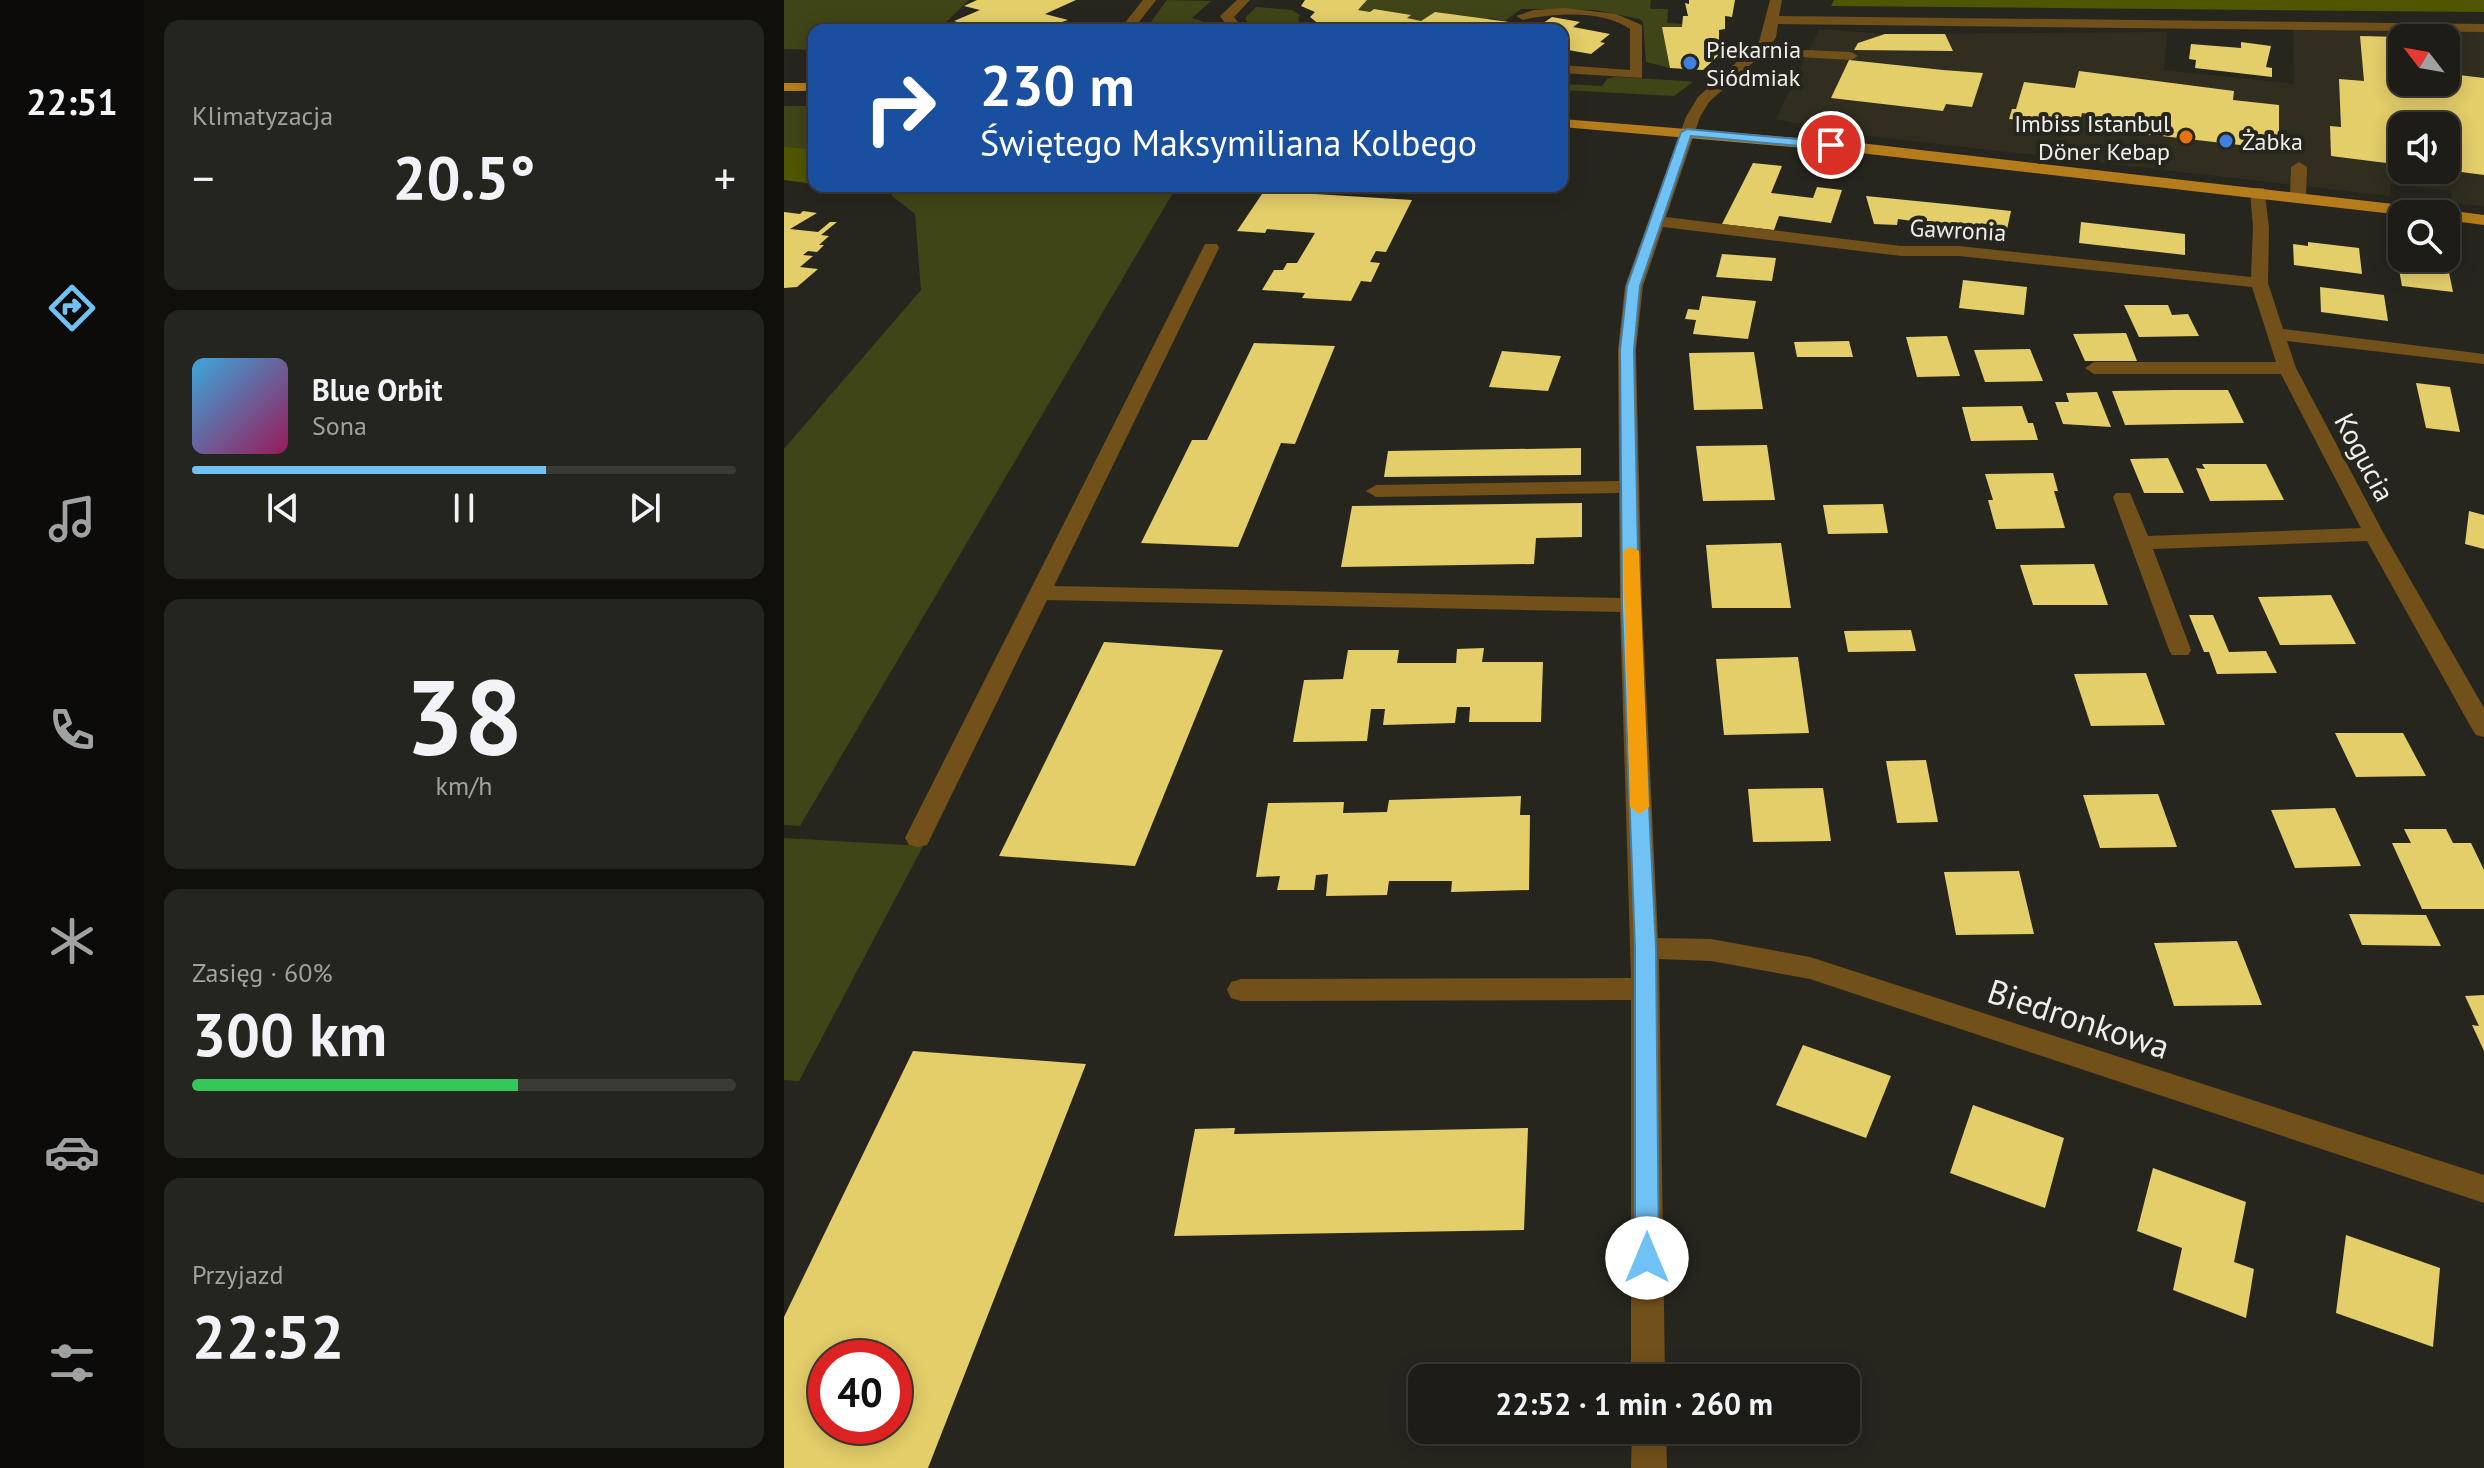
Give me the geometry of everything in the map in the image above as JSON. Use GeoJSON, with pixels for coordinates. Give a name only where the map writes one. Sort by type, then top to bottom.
{"type":"FeatureCollection","features":[{"type":"Feature","properties":{"kind":"main road"},"geometry":{"type":"LineString","coordinates":[[784,87],[808,87]]}},
{"type":"Feature","properties":{"kind":"main road"},"geometry":{"type":"LineString","coordinates":[[1568,123],[1687,132],[2258,191],[2388,208]]}},
{"type":"Feature","properties":{"kind":"main road"},"geometry":{"type":"LineString","coordinates":[[2460,217],[2484,220]]}},
{"type":"Feature","properties":{"kind":"street"},"geometry":{"type":"LineString","coordinates":[[1131,24],[1150,0]]}},
{"type":"Feature","properties":{"kind":"street"},"geometry":{"type":"LineString","coordinates":[[1233,24],[1227,16],[1244,0]]}},
{"type":"Feature","properties":{"kind":"street"},"geometry":{"type":"LineString","coordinates":[[1648,1364],[1645,948],[1631,605],[1627,350],[1634,286],[1687,132],[1703,100],[1764,45],[1776,0]]}},
{"type":"Feature","properties":{"kind":"street"},"geometry":{"type":"LineString","coordinates":[[1523,16],[1574,13],[1634,24],[1637,28],[1637,75],[1568,69]]}},
{"type":"Feature","properties":{"kind":"street"},"geometry":{"type":"LineString","coordinates":[[1773,20],[2484,28]]}},
{"type":"Feature","properties":{"kind":"street"},"geometry":{"type":"LineString","coordinates":[[1805,54],[1851,56]]}},
{"type":"Feature","properties":{"kind":"street"},"geometry":{"type":"LineString","coordinates":[[2298,196],[2299,167]]}},
{"type":"Feature","properties":{"kind":"street","name":"Kogucia"},"geometry":{"type":"LineString","coordinates":[[2258,191],[2261,215],[2259,283],[2287,368],[2374,534],[2484,729]]}},
{"type":"Feature","properties":{"kind":"street","name":"Gawronia"},"geometry":{"type":"LineString","coordinates":[[1655,221],[1901,251],[1959,251],[2259,283]]}},
{"type":"Feature","properties":{"kind":"street"},"geometry":{"type":"LineString","coordinates":[[918,838],[1211,248]]}},
{"type":"Feature","properties":{"kind":"street"},"geometry":{"type":"LineString","coordinates":[[2277,334],[2484,359]]}},
{"type":"Feature","properties":{"kind":"street"},"geometry":{"type":"LineString","coordinates":[[2094,368],[2287,368]]}},
{"type":"Feature","properties":{"kind":"street"},"geometry":{"type":"LineString","coordinates":[[1376,491],[1631,487]]}},
{"type":"Feature","properties":{"kind":"street"},"geometry":{"type":"LineString","coordinates":[[2123,497],[2143,543],[2180,650]]}},
{"type":"Feature","properties":{"kind":"street"},"geometry":{"type":"LineString","coordinates":[[2143,543],[2374,534]]}},
{"type":"Feature","properties":{"kind":"street"},"geometry":{"type":"LineString","coordinates":[[1039,593],[1631,605]]}},
{"type":"Feature","properties":{"kind":"street","name":"Biedronkowa"},"geometry":{"type":"LineString","coordinates":[[1645,948],[1711,950],[1810,968],[2484,1189]]}},
{"type":"Feature","properties":{"kind":"street"},"geometry":{"type":"LineString","coordinates":[[1241,990],[1644,989]]}},
{"type":"Feature","properties":{"kind":"street"},"geometry":{"type":"LineString","coordinates":[[1649,1444],[1649,1468]]}},
{"type":"Feature","properties":{"kind":"shaded area"},"geometry":{"type":"Polygon","coordinates":[[[1834,0],[2484,0],[2484,12],[1831,6],[1834,0]]]}},
{"type":"Feature","properties":{"kind":"shaded area"},"geometry":{"type":"Polygon","coordinates":[[[2293,25],[2388,26],[2388,96],[2460,96],[2460,28],[2484,28],[2484,206],[2460,204],[2460,200],[2452,200],[2450,191],[2390,184],[2390,196],[1861,135],[1776,119],[1819,29],[1885,34],[2167,32],[2164,70],[2294,84],[2293,25]]]}},
{"type":"Feature","properties":{"kind":"shaded area"},"geometry":{"type":"Polygon","coordinates":[[[784,147],[808,149],[808,183],[784,180],[784,147]]]}},
{"type":"Feature","properties":{"kind":"green space"},"geometry":{"type":"Polygon","coordinates":[[[784,0],[969,0],[944,24],[808,24],[808,50],[784,49],[784,0]]]}},
{"type":"Feature","properties":{"kind":"green space"},"geometry":{"type":"Polygon","coordinates":[[[1167,0],[1211,1],[1192,18],[1208,24],[1149,24],[1167,0]]]}},
{"type":"Feature","properties":{"kind":"green space"},"geometry":{"type":"Polygon","coordinates":[[[1367,0],[1651,0],[1650,9],[1668,9],[1667,23],[1683,24],[1682,27],[1662,27],[1670,68],[1646,62],[1643,22],[1640,19],[1595,10],[1521,9],[1505,21],[1490,18],[1486,21],[1435,12],[1421,21],[1407,18],[1410,15],[1375,9],[1370,12],[1358,10],[1367,0]]]}},
{"type":"Feature","properties":{"kind":"green space"},"geometry":{"type":"Polygon","coordinates":[[[1256,7],[1292,10],[1300,15],[1298,20],[1302,24],[1248,24],[1245,18],[1256,7]]]}},
{"type":"Feature","properties":{"kind":"green space"},"geometry":{"type":"Polygon","coordinates":[[[1607,79],[1693,82],[1674,96],[1568,90],[1568,84],[1602,86],[1607,79]]]}},
{"type":"Feature","properties":{"kind":"green space"},"geometry":{"type":"Polygon","coordinates":[[[784,106],[808,106],[808,151],[784,149],[784,106]]]}},
{"type":"Feature","properties":{"kind":"green space"},"geometry":{"type":"Polygon","coordinates":[[[892,192],[1173,192],[800,826],[784,825],[784,449],[921,290],[915,214],[892,196],[892,192]]]}},
{"type":"Feature","properties":{"kind":"green space"},"geometry":{"type":"Polygon","coordinates":[[[784,838],[923,846],[799,1081],[784,1080],[784,838]]]}},
{"type":"Feature","properties":{"kind":"building"},"geometry":{"type":"Polygon","coordinates":[[[977,0],[1076,0],[1045,14],[1068,20],[1055,24],[964,24],[954,21],[980,10],[964,6],[977,0]]]}},
{"type":"Feature","properties":{"kind":"building"},"geometry":{"type":"Polygon","coordinates":[[[1305,0],[1367,0],[1358,10],[1370,12],[1374,9],[1411,15],[1407,18],[1421,21],[1435,12],[1524,24],[1319,24],[1310,17],[1315,12],[1301,6],[1305,0]]]}},
{"type":"Feature","properties":{"kind":"building"},"geometry":{"type":"Polygon","coordinates":[[[1689,0],[1735,0],[1732,17],[1725,16],[1725,29],[1719,30],[1719,48],[1724,50],[1703,70],[1670,68],[1662,27],[1682,27],[1683,16],[1688,16],[1685,3],[1689,4],[1689,0]]]}},
{"type":"Feature","properties":{"kind":"building"},"geometry":{"type":"Polygon","coordinates":[[[1552,17],[1580,22],[1573,27],[1610,34],[1600,42],[1605,43],[1591,54],[1568,50],[1568,24],[1542,24],[1552,17]]]}},
{"type":"Feature","properties":{"kind":"building"},"geometry":{"type":"Polygon","coordinates":[[[1885,34],[1945,34],[1953,51],[1854,50],[1858,43],[1885,34]]]}},
{"type":"Feature","properties":{"kind":"building"},"geometry":{"type":"Polygon","coordinates":[[[2360,36],[2388,37],[2388,96],[2460,96],[2460,75],[2484,78],[2484,175],[2460,172],[2460,112],[2388,112],[2388,163],[2331,156],[2330,126],[2341,127],[2339,79],[2364,81],[2360,36]]]}},
{"type":"Feature","properties":{"kind":"building"},"geometry":{"type":"Polygon","coordinates":[[[2241,42],[2271,46],[2266,67],[2272,68],[2272,77],[2195,68],[2196,60],[2189,59],[2191,44],[2241,48],[2241,42]]]}},
{"type":"Feature","properties":{"kind":"building"},"geometry":{"type":"Polygon","coordinates":[[[1849,60],[1983,73],[1972,107],[1946,104],[1943,111],[1831,98],[1849,60]]]}},
{"type":"Feature","properties":{"kind":"building"},"geometry":{"type":"Polygon","coordinates":[[[2079,71],[2234,91],[2233,100],[2279,105],[2279,138],[2275,138],[2275,149],[2092,128],[2094,115],[2082,113],[2079,127],[2009,119],[2012,109],[2016,109],[2024,82],[2075,88],[2079,71]]]}},
{"type":"Feature","properties":{"kind":"building"},"geometry":{"type":"Polygon","coordinates":[[[1753,163],[1782,166],[1771,193],[1813,198],[1817,187],[1842,190],[1831,223],[1779,216],[1774,230],[1722,224],[1753,163]]]}},
{"type":"Feature","properties":{"kind":"building"},"geometry":{"type":"Polygon","coordinates":[[[1263,192],[1412,200],[1386,252],[1376,251],[1370,262],[1380,263],[1371,282],[1361,281],[1351,301],[1302,298],[1305,293],[1262,290],[1274,270],[1283,270],[1287,263],[1297,263],[1315,233],[1267,229],[1265,233],[1237,231],[1263,192]]]}},
{"type":"Feature","properties":{"kind":"building"},"geometry":{"type":"Polygon","coordinates":[[[1866,196],[2011,211],[2006,234],[1898,219],[1897,225],[1874,224],[1866,196]]]}},
{"type":"Feature","properties":{"kind":"building"},"geometry":{"type":"Polygon","coordinates":[[[803,211],[817,213],[790,229],[818,232],[830,222],[837,222],[821,235],[829,236],[819,245],[824,245],[817,252],[808,251],[803,255],[813,256],[800,267],[818,269],[797,287],[784,288],[784,212],[800,214],[803,211]]]}},
{"type":"Feature","properties":{"kind":"building"},"geometry":{"type":"Polygon","coordinates":[[[2081,222],[2185,234],[2185,255],[2079,243],[2081,222]]]}},
{"type":"Feature","properties":{"kind":"building"},"geometry":{"type":"Polygon","coordinates":[[[2308,242],[2359,248],[2362,274],[2294,265],[2293,244],[2308,246],[2308,242]]]}},
{"type":"Feature","properties":{"kind":"building"},"geometry":{"type":"Polygon","coordinates":[[[1722,254],[1776,258],[1772,281],[1716,277],[1722,254]]]}},
{"type":"Feature","properties":{"kind":"building"},"geometry":{"type":"Polygon","coordinates":[[[2399,272],[2449,272],[2453,292],[2402,286],[2399,272]]]}},
{"type":"Feature","properties":{"kind":"building"},"geometry":{"type":"Polygon","coordinates":[[[1963,280],[2027,287],[2024,315],[1959,308],[1963,280]]]}},
{"type":"Feature","properties":{"kind":"building"},"geometry":{"type":"Polygon","coordinates":[[[2320,287],[2384,295],[2388,321],[2321,312],[2320,287]]]}},
{"type":"Feature","properties":{"kind":"building"},"geometry":{"type":"Polygon","coordinates":[[[1702,296],[1756,301],[1748,339],[1693,334],[1696,320],[1685,319],[1688,309],[1699,310],[1702,296]]]}},
{"type":"Feature","properties":{"kind":"building"},"geometry":{"type":"Polygon","coordinates":[[[2124,305],[2168,305],[2172,315],[2188,314],[2199,336],[2139,337],[2124,305]]]}},
{"type":"Feature","properties":{"kind":"building"},"geometry":{"type":"Polygon","coordinates":[[[2126,333],[2137,361],[2085,361],[2073,334],[2126,333]]]}},
{"type":"Feature","properties":{"kind":"building"},"geometry":{"type":"Polygon","coordinates":[[[1947,336],[1960,376],[1917,377],[1906,337],[1947,336]]]}},
{"type":"Feature","properties":{"kind":"building"},"geometry":{"type":"Polygon","coordinates":[[[1849,341],[1853,357],[1797,357],[1794,342],[1849,341]]]}},
{"type":"Feature","properties":{"kind":"building"},"geometry":{"type":"Polygon","coordinates":[[[1254,343],[1335,346],[1295,444],[1281,443],[1238,547],[1141,543],[1192,440],[1207,440],[1254,343]]]}},
{"type":"Feature","properties":{"kind":"building"},"geometry":{"type":"Polygon","coordinates":[[[2030,349],[2043,381],[1985,382],[1974,350],[2030,349]]]}},
{"type":"Feature","properties":{"kind":"building"},"geometry":{"type":"Polygon","coordinates":[[[1502,351],[1561,356],[1548,391],[1489,387],[1502,351]]]}},
{"type":"Feature","properties":{"kind":"building"},"geometry":{"type":"Polygon","coordinates":[[[1754,352],[1763,409],[1694,410],[1689,353],[1754,352]]]}},
{"type":"Feature","properties":{"kind":"building"},"geometry":{"type":"Polygon","coordinates":[[[2416,383],[2450,387],[2460,432],[2426,428],[2416,383]]]}},
{"type":"Feature","properties":{"kind":"building"},"geometry":{"type":"Polygon","coordinates":[[[2228,390],[2244,423],[2125,425],[2112,391],[2228,390]]]}},
{"type":"Feature","properties":{"kind":"building"},"geometry":{"type":"Polygon","coordinates":[[[2097,392],[2111,427],[2063,424],[2055,402],[2069,402],[2066,393],[2097,392]]]}},
{"type":"Feature","properties":{"kind":"building"},"geometry":{"type":"Polygon","coordinates":[[[2022,406],[2028,423],[2033,423],[2038,440],[1971,441],[1962,407],[2022,406]]]}},
{"type":"Feature","properties":{"kind":"building"},"geometry":{"type":"Polygon","coordinates":[[[1767,445],[1775,500],[1703,501],[1696,446],[1767,445]]]}},
{"type":"Feature","properties":{"kind":"building"},"geometry":{"type":"Polygon","coordinates":[[[1581,448],[1581,475],[1384,477],[1388,451],[1581,448]]]}},
{"type":"Feature","properties":{"kind":"building"},"geometry":{"type":"Polygon","coordinates":[[[2168,458],[2184,493],[2144,493],[2130,459],[2168,458]]]}},
{"type":"Feature","properties":{"kind":"building"},"geometry":{"type":"Polygon","coordinates":[[[2202,464],[2266,464],[2284,500],[2210,501],[2196,468],[2205,469],[2202,464]]]}},
{"type":"Feature","properties":{"kind":"building"},"geometry":{"type":"Polygon","coordinates":[[[2053,473],[2058,491],[2054,491],[2065,528],[1996,529],[1988,500],[1993,500],[1985,474],[2053,473]]]}},
{"type":"Feature","properties":{"kind":"building"},"geometry":{"type":"Polygon","coordinates":[[[1582,503],[1582,537],[1536,538],[1534,564],[1341,567],[1352,506],[1582,503]]]}},
{"type":"Feature","properties":{"kind":"building"},"geometry":{"type":"Polygon","coordinates":[[[1883,504],[1888,533],[1828,534],[1823,505],[1883,504]]]}},
{"type":"Feature","properties":{"kind":"building"},"geometry":{"type":"Polygon","coordinates":[[[2469,511],[2484,515],[2484,549],[2465,544],[2469,511]]]}},
{"type":"Feature","properties":{"kind":"building"},"geometry":{"type":"Polygon","coordinates":[[[1781,543],[1791,608],[1712,608],[1706,545],[1781,543]]]}},
{"type":"Feature","properties":{"kind":"building"},"geometry":{"type":"Polygon","coordinates":[[[2094,564],[2108,605],[2033,605],[2020,565],[2094,564]]]}},
{"type":"Feature","properties":{"kind":"building"},"geometry":{"type":"Polygon","coordinates":[[[2331,595],[2356,644],[2280,645],[2258,597],[2331,595]]]}},
{"type":"Feature","properties":{"kind":"building"},"geometry":{"type":"Polygon","coordinates":[[[2189,615],[2213,615],[2229,652],[2266,651],[2277,673],[2217,674],[2189,615]]]}},
{"type":"Feature","properties":{"kind":"building"},"geometry":{"type":"Polygon","coordinates":[[[1911,630],[1916,651],[1848,652],[1844,631],[1911,630]]]}},
{"type":"Feature","properties":{"kind":"building"},"geometry":{"type":"Polygon","coordinates":[[[1104,642],[1223,650],[1135,866],[999,856],[1104,642]]]}},
{"type":"Feature","properties":{"kind":"building"},"geometry":{"type":"Polygon","coordinates":[[[1484,648],[1482,662],[1543,662],[1541,722],[1469,722],[1470,707],[1457,707],[1455,723],[1383,725],[1385,709],[1371,709],[1367,741],[1293,742],[1304,680],[1343,679],[1348,650],[1399,650],[1397,663],[1456,663],[1457,649],[1484,648]]]}},
{"type":"Feature","properties":{"kind":"building"},"geometry":{"type":"Polygon","coordinates":[[[1798,657],[1809,733],[1724,735],[1716,659],[1798,657]]]}},
{"type":"Feature","properties":{"kind":"building"},"geometry":{"type":"Polygon","coordinates":[[[2146,673],[2165,725],[2091,726],[2074,674],[2146,673]]]}},
{"type":"Feature","properties":{"kind":"building"},"geometry":{"type":"Polygon","coordinates":[[[2335,733],[2403,733],[2426,776],[2356,777],[2335,733]]]}},
{"type":"Feature","properties":{"kind":"building"},"geometry":{"type":"Polygon","coordinates":[[[1926,760],[1938,822],[1897,823],[1886,761],[1926,760]]]}},
{"type":"Feature","properties":{"kind":"building"},"geometry":{"type":"Polygon","coordinates":[[[1823,788],[1831,841],[1753,842],[1748,789],[1823,788]]]}},
{"type":"Feature","properties":{"kind":"building"},"geometry":{"type":"Polygon","coordinates":[[[2158,794],[2177,847],[2100,848],[2083,795],[2158,794]]]}},
{"type":"Feature","properties":{"kind":"building"},"geometry":{"type":"Polygon","coordinates":[[[1521,796],[1520,815],[1530,815],[1529,890],[1451,892],[1452,881],[1389,881],[1387,895],[1326,896],[1328,874],[1316,875],[1314,890],[1277,890],[1280,876],[1256,877],[1268,803],[1344,802],[1343,813],[1387,812],[1389,800],[1521,796]]]}},
{"type":"Feature","properties":{"kind":"building"},"geometry":{"type":"Polygon","coordinates":[[[2335,808],[2361,866],[2295,868],[2271,810],[2335,808]]]}},
{"type":"Feature","properties":{"kind":"building"},"geometry":{"type":"Polygon","coordinates":[[[2404,829],[2446,829],[2453,843],[2471,843],[2484,870],[2484,909],[2422,909],[2392,843],[2411,843],[2404,829]]]}},
{"type":"Feature","properties":{"kind":"building"},"geometry":{"type":"Polygon","coordinates":[[[2019,871],[2034,934],[1956,935],[1944,872],[2019,871]]]}},
{"type":"Feature","properties":{"kind":"building"},"geometry":{"type":"Polygon","coordinates":[[[2349,914],[2426,915],[2441,946],[2362,945],[2349,914]]]}},
{"type":"Feature","properties":{"kind":"building"},"geometry":{"type":"Polygon","coordinates":[[[2237,941],[2262,1005],[2174,1006],[2154,943],[2237,941]]]}},
{"type":"Feature","properties":{"kind":"building"},"geometry":{"type":"Polygon","coordinates":[[[2484,995],[2484,1051],[2472,1025],[2479,1026],[2465,996],[2484,995]]]}},
{"type":"Feature","properties":{"kind":"building"},"geometry":{"type":"Polygon","coordinates":[[[1803,1045],[1891,1076],[1866,1138],[1776,1105],[1803,1045]]]}},
{"type":"Feature","properties":{"kind":"building"},"geometry":{"type":"Polygon","coordinates":[[[913,1051],[1086,1064],[928,1468],[784,1468],[784,1317],[913,1051]]]}},
{"type":"Feature","properties":{"kind":"building"},"geometry":{"type":"Polygon","coordinates":[[[1973,1105],[2064,1138],[2045,1208],[1950,1173],[1973,1105]]]}},
{"type":"Feature","properties":{"kind":"building"},"geometry":{"type":"Polygon","coordinates":[[[1235,1128],[1234,1134],[1528,1128],[1524,1230],[1174,1236],[1195,1129],[1235,1128]]]}},
{"type":"Feature","properties":{"kind":"building"},"geometry":{"type":"Polygon","coordinates":[[[2153,1168],[2246,1202],[2234,1262],[2254,1269],[2246,1318],[2173,1290],[2182,1248],[2137,1231],[2153,1168]]]}},
{"type":"Feature","properties":{"kind":"building"},"geometry":{"type":"Polygon","coordinates":[[[2346,1235],[2440,1268],[2433,1347],[2336,1313],[2346,1235]]]}},
{"type":"Feature","properties":{"kind":"slow traffic"},"geometry":{"type":"LineString","coordinates":[[1631,551],[1639,807]]}},
{"type":"Feature","properties":{"kind":"place","name":"Piekarnia Siódmiak"},"geometry":{"type":"Point","coordinates":[1690,63]}},
{"type":"Feature","properties":{"kind":"place","name":"Imbiss Istanbul Döner Kebap"},"geometry":{"type":"Point","coordinates":[2186,137]}},
{"type":"Feature","properties":{"kind":"place","name":"Żabka"},"geometry":{"type":"Point","coordinates":[2226,141]}},
{"type":"Feature","properties":{"kind":"route"},"geometry":{"type":"LineString","coordinates":[[1647,1258],[1645,948],[1631,605],[1627,350],[1634,286],[1687,132],[1831,145]]}}]}
